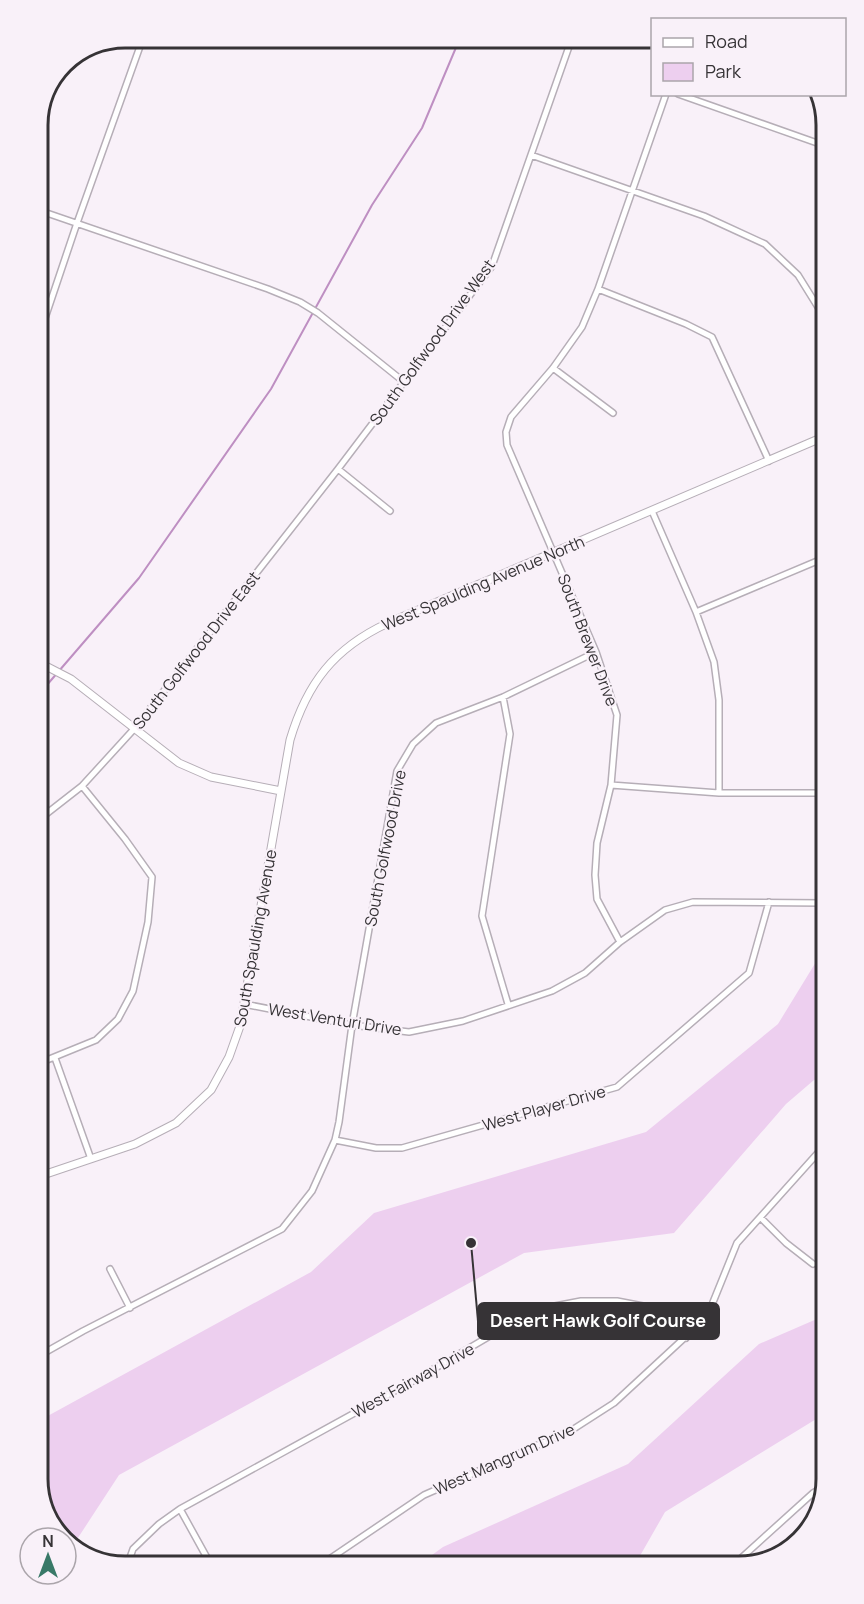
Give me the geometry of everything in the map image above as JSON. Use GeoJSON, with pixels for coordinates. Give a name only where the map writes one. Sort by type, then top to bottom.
{"type":"FeatureCollection","features":[{"type":"Feature","properties":{"kind":"street"},"geometry":{"type":"LineString","coordinates":[[48,309],[76,223],[139,48]]}},
{"type":"Feature","properties":{"kind":"street","name":"South Golfwood Drive West"},"geometry":{"type":"LineString","coordinates":[[338,469],[492,266],[569,48]]}},
{"type":"Feature","properties":{"kind":"street","name":"South Brewer Drive"},"geometry":{"type":"LineString","coordinates":[[620,942],[597,899],[595,875],[597,843],[611,785],[617,715],[596,652],[507,445],[506,432],[511,417],[553,368],[582,327],[598,290],[665,96]]}},
{"type":"Feature","properties":{"kind":"street"},"geometry":{"type":"LineString","coordinates":[[684,96],[816,143]]}},
{"type":"Feature","properties":{"kind":"street"},"geometry":{"type":"LineString","coordinates":[[531,156],[632,190],[735,229],[765,244],[798,274],[816,302]]}},
{"type":"Feature","properties":{"kind":"street"},"geometry":{"type":"LineString","coordinates":[[48,213],[300,302],[318,313],[404,382]]}},
{"type":"Feature","properties":{"kind":"street"},"geometry":{"type":"LineString","coordinates":[[598,290],[686,324],[712,338],[769,461]]}},
{"type":"Feature","properties":{"kind":"street"},"geometry":{"type":"LineString","coordinates":[[553,368],[613,413]]}},
{"type":"Feature","properties":{"kind":"street","name":"West Spaulding Avenue North"},"geometry":{"type":"LineString","coordinates":[[323,670],[349,646],[378,628],[816,440]]}},
{"type":"Feature","properties":{"kind":"street"},"geometry":{"type":"LineString","coordinates":[[338,469],[390,511]]}},
{"type":"Feature","properties":{"kind":"street","name":"South Golfwood Drive East"},"geometry":{"type":"LineString","coordinates":[[48,813],[82,786],[134,729],[338,469]]}},
{"type":"Feature","properties":{"kind":"street"},"geometry":{"type":"LineString","coordinates":[[652,511],[696,612],[714,662],[719,700],[719,793]]}},
{"type":"Feature","properties":{"kind":"street"},"geometry":{"type":"LineString","coordinates":[[696,612],[816,562]]}},
{"type":"Feature","properties":{"kind":"street","name":"South Golfwood Drive"},"geometry":{"type":"LineString","coordinates":[[48,1351],[282,1229],[312,1191],[335,1140],[339,1122],[352,1025],[397,771],[412,744],[436,723],[502,697],[596,652]]}},
{"type":"Feature","properties":{"kind":"street"},"geometry":{"type":"LineString","coordinates":[[48,667],[71,679],[179,764],[212,777],[281,791]]}},
{"type":"Feature","properties":{"kind":"street","name":"South Spaulding Avenue"},"geometry":{"type":"LineString","coordinates":[[48,1173],[135,1144],[176,1123],[211,1090],[230,1057],[240,1026],[295,724],[306,696],[323,670]]}},
{"type":"Feature","properties":{"kind":"street"},"geometry":{"type":"LineString","coordinates":[[502,697],[510,734],[482,916],[508,1004]]}},
{"type":"Feature","properties":{"kind":"street"},"geometry":{"type":"LineString","coordinates":[[611,785],[719,793],[816,793]]}},
{"type":"Feature","properties":{"kind":"street"},"geometry":{"type":"LineString","coordinates":[[48,1060],[96,1040],[118,1019],[133,991],[148,922],[152,877],[82,786]]}},
{"type":"Feature","properties":{"kind":"street","name":"West Venturi Drive"},"geometry":{"type":"LineString","coordinates":[[244,1004],[352,1025],[409,1032],[463,1021],[552,991],[585,973],[620,942],[665,910],[693,902],[816,903]]}},
{"type":"Feature","properties":{"kind":"street","name":"West Player Drive"},"geometry":{"type":"LineString","coordinates":[[335,1140],[376,1148],[402,1148],[617,1087],[748,973],[769,902]]}},
{"type":"Feature","properties":{"kind":"street"},"geometry":{"type":"LineString","coordinates":[[55,1058],[91,1159]]}},
{"type":"Feature","properties":{"kind":"street","name":"West Mangrum Drive"},"geometry":{"type":"LineString","coordinates":[[334,1556],[424,1495],[572,1430],[614,1403],[707,1317],[736,1243],[816,1155]]}},
{"type":"Feature","properties":{"kind":"street"},"geometry":{"type":"LineString","coordinates":[[761,1218],[786,1243],[813,1264]]}},
{"type":"Feature","properties":{"kind":"street"},"geometry":{"type":"LineString","coordinates":[[110,1269],[130,1308]]}},
{"type":"Feature","properties":{"kind":"street","name":"West Fairway Drive"},"geometry":{"type":"LineString","coordinates":[[130,1556],[133,1549],[159,1524],[180,1509],[420,1377],[534,1310],[581,1300],[617,1301],[643,1306],[686,1338]]}},
{"type":"Feature","properties":{"kind":"street"},"geometry":{"type":"LineString","coordinates":[[744,1556],[813,1493]]}},
{"type":"Feature","properties":{"kind":"street"},"geometry":{"type":"LineString","coordinates":[[180,1509],[206,1556]]}},
{"type":"Feature","properties":{"kind":"green space"},"geometry":{"type":"Polygon","coordinates":[[[816,962],[816,1079],[786,1104],[674,1233],[524,1253],[119,1475],[78,1538],[78,1526],[64,1526],[58,1518],[49,1494],[48,1416],[311,1272],[374,1213],[646,1132],[778,1024],[816,962]]]}},
{"type":"Feature","properties":{"kind":"green space"},"geometry":{"type":"Polygon","coordinates":[[[816,1319],[816,1419],[665,1512],[640,1556],[431,1556],[443,1547],[628,1464],[759,1344],[816,1319]]]}},
{"type":"Feature","properties":{"kind":"waterway"},"geometry":{"type":"LineString","coordinates":[[48,684],[139,578],[271,389],[372,205],[422,128],[456,48]]}},
{"type":"Feature","properties":{"kind":"place","name":"Desert Hawk Golf Course"},"geometry":{"type":"Point","coordinates":[471,1243]}}]}
